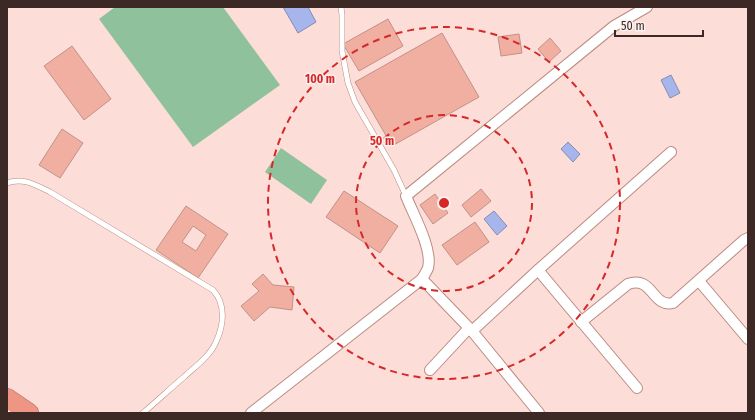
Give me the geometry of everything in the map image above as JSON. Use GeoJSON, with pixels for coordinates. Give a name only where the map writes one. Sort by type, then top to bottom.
{"type":"FeatureCollection","features":[{"type":"Feature","properties":{"kind":"highway"},"geometry":{"type":"LineString","coordinates":[[7,398],[29,413]]}},
{"type":"Feature","properties":{"kind":"street"},"geometry":{"type":"LineString","coordinates":[[251,413],[422,279],[428,268],[429,258],[427,246],[406,196],[614,26],[647,7]]}},
{"type":"Feature","properties":{"kind":"street"},"geometry":{"type":"LineString","coordinates":[[430,370],[470,330],[671,152]]}},
{"type":"Feature","properties":{"kind":"street"},"geometry":{"type":"LineString","coordinates":[[581,322],[628,284],[634,282],[645,284],[663,303],[673,304],[748,238]]}},
{"type":"Feature","properties":{"kind":"street"},"geometry":{"type":"LineString","coordinates":[[538,270],[637,388]]}},
{"type":"Feature","properties":{"kind":"street"},"geometry":{"type":"LineString","coordinates":[[422,279],[470,330],[539,413]]}},
{"type":"Feature","properties":{"kind":"street"},"geometry":{"type":"LineString","coordinates":[[699,281],[748,339]]}},
{"type":"Feature","properties":{"kind":"lane"},"geometry":{"type":"LineString","coordinates":[[341,7],[342,51],[348,83],[355,102],[394,170],[406,196]]}},
{"type":"Feature","properties":{"kind":"lane"},"geometry":{"type":"LineString","coordinates":[[7,183],[20,180],[28,181],[50,192],[213,290],[218,296],[222,304],[223,314],[221,330],[216,343],[203,359],[143,413]]}},
{"type":"Feature","properties":{"kind":"green space"},"geometry":{"type":"Polygon","coordinates":[[[115,7],[223,7],[280,85],[193,147],[99,19],[115,7]]]}},
{"type":"Feature","properties":{"kind":"green space"},"geometry":{"type":"Polygon","coordinates":[[[281,148],[327,180],[311,204],[265,172],[281,148]]]}},
{"type":"Feature","properties":{"kind":"water"},"geometry":{"type":"Polygon","coordinates":[[[283,7],[308,7],[316,22],[298,33],[283,7]]]}},
{"type":"Feature","properties":{"kind":"water"},"geometry":{"type":"Polygon","coordinates":[[[671,75],[680,93],[670,98],[661,80],[671,75]]]}},
{"type":"Feature","properties":{"kind":"water"},"geometry":{"type":"Polygon","coordinates":[[[568,142],[580,154],[573,162],[561,149],[568,142]]]}},
{"type":"Feature","properties":{"kind":"water"},"geometry":{"type":"Polygon","coordinates":[[[494,211],[507,226],[497,235],[484,219],[494,211]]]}},
{"type":"Feature","properties":{"kind":"building"},"geometry":{"type":"Polygon","coordinates":[[[388,19],[403,46],[359,71],[343,44],[388,19]]]}},
{"type":"Feature","properties":{"kind":"building"},"geometry":{"type":"Polygon","coordinates":[[[442,33],[479,97],[392,146],[355,82],[442,33]]]}},
{"type":"Feature","properties":{"kind":"building"},"geometry":{"type":"Polygon","coordinates":[[[519,34],[522,53],[501,56],[498,37],[519,34]]]}},
{"type":"Feature","properties":{"kind":"building"},"geometry":{"type":"Polygon","coordinates":[[[550,38],[561,51],[549,62],[538,49],[550,38]]]}},
{"type":"Feature","properties":{"kind":"building"},"geometry":{"type":"Polygon","coordinates":[[[72,46],[111,99],[84,120],[44,66],[72,46]]]}},
{"type":"Feature","properties":{"kind":"building"},"geometry":{"type":"Polygon","coordinates":[[[62,129],[83,143],[60,178],[39,165],[62,129]]]}},
{"type":"Feature","properties":{"kind":"building"},"geometry":{"type":"Polygon","coordinates":[[[481,189],[491,201],[471,217],[462,205],[481,189]]]}},
{"type":"Feature","properties":{"kind":"building"},"geometry":{"type":"Polygon","coordinates":[[[344,191],[398,226],[380,253],[326,217],[344,191]]]}},
{"type":"Feature","properties":{"kind":"building"},"geometry":{"type":"Polygon","coordinates":[[[435,194],[448,213],[433,224],[420,205],[435,194]]]}},
{"type":"Feature","properties":{"kind":"building"},"geometry":{"type":"Polygon","coordinates":[[[186,206],[228,234],[198,278],[156,250],[186,206]],[[193,226],[182,242],[196,251],[206,235],[193,226]]]}},
{"type":"Feature","properties":{"kind":"building"},"geometry":{"type":"Polygon","coordinates":[[[475,222],[489,242],[457,265],[442,245],[475,222]]]}},
{"type":"Feature","properties":{"kind":"building"},"geometry":{"type":"Polygon","coordinates":[[[263,274],[273,285],[294,287],[292,310],[270,307],[254,321],[241,306],[259,291],[252,284],[263,274]]]}}]}
